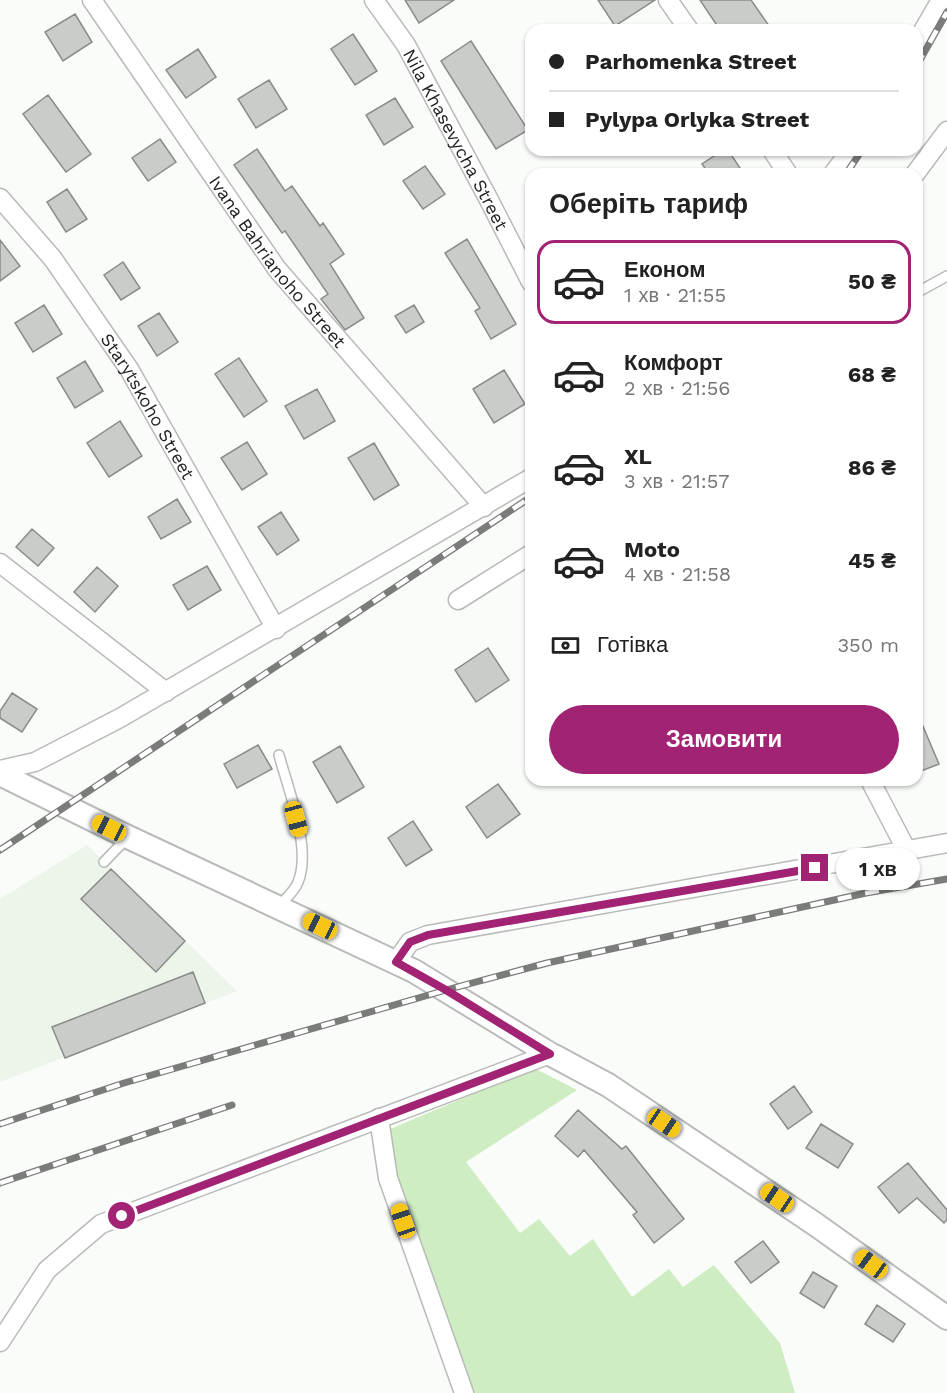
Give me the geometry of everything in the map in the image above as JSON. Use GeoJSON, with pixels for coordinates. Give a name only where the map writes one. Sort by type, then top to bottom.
{"type":"FeatureCollection","features":[{"type":"Feature","properties":{"kind":"street","name":"Ivana Bahrianoho Street"},"geometry":{"type":"LineString","coordinates":[[92,0],[277,269],[483,507]]}},
{"type":"Feature","properties":{"kind":"street","name":"Nila Khasevycha Street"},"geometry":{"type":"LineString","coordinates":[[374,0],[406,45],[525,270]]}},
{"type":"Feature","properties":{"kind":"street"},"geometry":{"type":"LineString","coordinates":[[668,0],[685,24]]}},
{"type":"Feature","properties":{"kind":"street"},"geometry":{"type":"LineString","coordinates":[[923,28],[934,4]]}},
{"type":"Feature","properties":{"kind":"street"},"geometry":{"type":"LineString","coordinates":[[919,168],[947,130]]}},
{"type":"Feature","properties":{"kind":"street","name":"Starytskoho Street"},"geometry":{"type":"LineString","coordinates":[[0,198],[53,259],[129,369],[276,628]]}},
{"type":"Feature","properties":{"kind":"street"},"geometry":{"type":"LineString","coordinates":[[0,772],[35,762],[166,692],[525,482]]}},
{"type":"Feature","properties":{"kind":"street"},"geometry":{"type":"LineString","coordinates":[[458,600],[525,558]]}},
{"type":"Feature","properties":{"kind":"street"},"geometry":{"type":"LineString","coordinates":[[0,563],[166,692]]}},
{"type":"Feature","properties":{"kind":"street"},"geometry":{"type":"LineString","coordinates":[[0,772],[128,837],[405,967],[618,1092],[815,1224],[947,1318]]}},
{"type":"Feature","properties":{"kind":"street"},"geometry":{"type":"LineString","coordinates":[[873,786],[907,851]]}},
{"type":"Feature","properties":{"kind":"street"},"geometry":{"type":"LineString","coordinates":[[405,967],[410,942],[428,935],[947,843]]}},
{"type":"Feature","properties":{"kind":"street"},"geometry":{"type":"LineString","coordinates":[[0,1342],[47,1270],[101,1224],[552,1055]]}},
{"type":"Feature","properties":{"kind":"street"},"geometry":{"type":"LineString","coordinates":[[379,1119],[388,1178],[464,1393]]}},
{"type":"Feature","properties":{"kind":"lane"},"geometry":{"type":"LineString","coordinates":[[923,289],[947,276]]}},
{"type":"Feature","properties":{"kind":"lane"},"geometry":{"type":"LineString","coordinates":[[278,907],[298,884],[303,866],[302,840],[279,755]]}},
{"type":"Feature","properties":{"kind":"lane"},"geometry":{"type":"LineString","coordinates":[[104,862],[128,837]]}},
{"type":"Feature","properties":{"kind":"shaded area"},"geometry":{"type":"Polygon","coordinates":[[[87,845],[237,991],[0,1082],[0,899],[87,845]]]}},
{"type":"Feature","properties":{"kind":"green space"},"geometry":{"type":"Polygon","coordinates":[[[534,1068],[577,1090],[466,1162],[520,1233],[539,1219],[570,1256],[593,1239],[632,1297],[669,1269],[683,1287],[714,1265],[780,1343],[795,1393],[464,1393],[381,1133],[534,1068]]]}},
{"type":"Feature","properties":{"kind":"building"},"geometry":{"type":"Polygon","coordinates":[[[405,0],[454,0],[419,23],[405,0]]]}},
{"type":"Feature","properties":{"kind":"building"},"geometry":{"type":"Polygon","coordinates":[[[598,0],[655,0],[618,24],[614,24],[598,0]]]}},
{"type":"Feature","properties":{"kind":"building"},"geometry":{"type":"Polygon","coordinates":[[[700,0],[751,0],[768,24],[716,24],[700,0]]]}},
{"type":"Feature","properties":{"kind":"building"},"geometry":{"type":"Polygon","coordinates":[[[75,14],[92,42],[63,61],[45,32],[75,14]]]}},
{"type":"Feature","properties":{"kind":"building"},"geometry":{"type":"Polygon","coordinates":[[[353,34],[377,71],[355,85],[331,49],[353,34]]]}},
{"type":"Feature","properties":{"kind":"building"},"geometry":{"type":"Polygon","coordinates":[[[471,41],[525,125],[525,132],[496,149],[441,61],[471,41]]]}},
{"type":"Feature","properties":{"kind":"building"},"geometry":{"type":"Polygon","coordinates":[[[198,49],[216,77],[186,98],[166,70],[198,49]]]}},
{"type":"Feature","properties":{"kind":"building"},"geometry":{"type":"Polygon","coordinates":[[[269,80],[287,109],[256,128],[238,99],[269,80]]]}},
{"type":"Feature","properties":{"kind":"building"},"geometry":{"type":"Polygon","coordinates":[[[48,95],[91,154],[66,172],[23,114],[48,95]]]}},
{"type":"Feature","properties":{"kind":"building"},"geometry":{"type":"Polygon","coordinates":[[[395,98],[413,127],[384,145],[366,115],[395,98]]]}},
{"type":"Feature","properties":{"kind":"building"},"geometry":{"type":"Polygon","coordinates":[[[160,139],[176,162],[148,181],[132,158],[160,139]]]}},
{"type":"Feature","properties":{"kind":"building"},"geometry":{"type":"Polygon","coordinates":[[[257,149],[285,191],[292,186],[320,226],[323,223],[344,254],[330,264],[364,318],[345,330],[321,299],[328,294],[285,231],[282,233],[234,165],[257,149]]]}},
{"type":"Feature","properties":{"kind":"building"},"geometry":{"type":"Polygon","coordinates":[[[714,156],[732,156],[740,168],[705,168],[702,164],[714,156]]]}},
{"type":"Feature","properties":{"kind":"building"},"geometry":{"type":"Polygon","coordinates":[[[425,166],[445,194],[423,209],[403,181],[425,166]]]}},
{"type":"Feature","properties":{"kind":"building"},"geometry":{"type":"Polygon","coordinates":[[[67,189],[87,219],[66,232],[47,202],[67,189]]]}},
{"type":"Feature","properties":{"kind":"building"},"geometry":{"type":"Polygon","coordinates":[[[467,239],[516,324],[491,339],[475,311],[480,308],[445,253],[467,239]]]}},
{"type":"Feature","properties":{"kind":"building"},"geometry":{"type":"Polygon","coordinates":[[[0,240],[20,266],[0,281],[0,240]]]}},
{"type":"Feature","properties":{"kind":"building"},"geometry":{"type":"Polygon","coordinates":[[[123,262],[140,288],[121,300],[104,275],[123,262]]]}},
{"type":"Feature","properties":{"kind":"building"},"geometry":{"type":"Polygon","coordinates":[[[44,305],[62,334],[33,352],[15,323],[44,305]]]}},
{"type":"Feature","properties":{"kind":"building"},"geometry":{"type":"Polygon","coordinates":[[[414,305],[424,322],[406,333],[395,316],[414,305]]]}},
{"type":"Feature","properties":{"kind":"building"},"geometry":{"type":"Polygon","coordinates":[[[159,313],[178,342],[157,356],[138,326],[159,313]]]}},
{"type":"Feature","properties":{"kind":"building"},"geometry":{"type":"Polygon","coordinates":[[[239,358],[267,401],[244,417],[215,374],[239,358]]]}},
{"type":"Feature","properties":{"kind":"building"},"geometry":{"type":"Polygon","coordinates":[[[85,361],[103,391],[75,408],[57,378],[85,361]]]}},
{"type":"Feature","properties":{"kind":"building"},"geometry":{"type":"Polygon","coordinates":[[[504,370],[525,404],[494,423],[473,389],[504,370]]]}},
{"type":"Feature","properties":{"kind":"building"},"geometry":{"type":"Polygon","coordinates":[[[317,389],[335,421],[304,439],[285,406],[317,389]]]}},
{"type":"Feature","properties":{"kind":"building"},"geometry":{"type":"Polygon","coordinates":[[[120,421],[142,456],[109,477],[87,443],[120,421]]]}},
{"type":"Feature","properties":{"kind":"building"},"geometry":{"type":"Polygon","coordinates":[[[247,442],[267,474],[242,490],[221,458],[247,442]]]}},
{"type":"Feature","properties":{"kind":"building"},"geometry":{"type":"Polygon","coordinates":[[[374,443],[399,485],[374,500],[348,458],[374,443]]]}},
{"type":"Feature","properties":{"kind":"building"},"geometry":{"type":"Polygon","coordinates":[[[177,499],[191,522],[161,539],[148,517],[177,499]]]}},
{"type":"Feature","properties":{"kind":"building"},"geometry":{"type":"Polygon","coordinates":[[[281,512],[299,540],[277,555],[258,527],[281,512]]]}},
{"type":"Feature","properties":{"kind":"building"},"geometry":{"type":"Polygon","coordinates":[[[32,529],[54,548],[38,566],[16,547],[32,529]]]}},
{"type":"Feature","properties":{"kind":"building"},"geometry":{"type":"Polygon","coordinates":[[[207,566],[221,590],[188,610],[173,585],[207,566]]]}},
{"type":"Feature","properties":{"kind":"building"},"geometry":{"type":"Polygon","coordinates":[[[97,567],[118,586],[95,612],[74,592],[97,567]]]}},
{"type":"Feature","properties":{"kind":"building"},"geometry":{"type":"Polygon","coordinates":[[[488,648],[509,680],[476,702],[455,670],[488,648]]]}},
{"type":"Feature","properties":{"kind":"building"},"geometry":{"type":"Polygon","coordinates":[[[12,693],[37,709],[22,732],[0,718],[0,711],[12,693]]]}},
{"type":"Feature","properties":{"kind":"building"},"geometry":{"type":"Polygon","coordinates":[[[923,726],[939,764],[923,770],[923,726]]]}},
{"type":"Feature","properties":{"kind":"building"},"geometry":{"type":"Polygon","coordinates":[[[258,745],[272,769],[237,788],[224,764],[258,745]]]}},
{"type":"Feature","properties":{"kind":"building"},"geometry":{"type":"Polygon","coordinates":[[[340,746],[364,787],[337,803],[313,762],[340,746]]]}},
{"type":"Feature","properties":{"kind":"building"},"geometry":{"type":"Polygon","coordinates":[[[498,784],[520,814],[487,838],[466,807],[498,784]]]}},
{"type":"Feature","properties":{"kind":"building"},"geometry":{"type":"Polygon","coordinates":[[[413,821],[432,850],[406,866],[388,838],[413,821]]]}},
{"type":"Feature","properties":{"kind":"building"},"geometry":{"type":"Polygon","coordinates":[[[111,869],[185,941],[156,972],[81,899],[111,869]]]}},
{"type":"Feature","properties":{"kind":"building"},"geometry":{"type":"Polygon","coordinates":[[[193,972],[205,1003],[65,1058],[52,1027],[193,972]]]}},
{"type":"Feature","properties":{"kind":"building"},"geometry":{"type":"Polygon","coordinates":[[[794,1086],[812,1112],[788,1129],[770,1104],[794,1086]]]}},
{"type":"Feature","properties":{"kind":"building"},"geometry":{"type":"Polygon","coordinates":[[[578,1110],[622,1149],[626,1146],[684,1219],[654,1243],[633,1215],[637,1212],[584,1150],[578,1157],[555,1136],[578,1110]]]}},
{"type":"Feature","properties":{"kind":"building"},"geometry":{"type":"Polygon","coordinates":[[[821,1124],[853,1144],[838,1168],[806,1148],[821,1124]]]}},
{"type":"Feature","properties":{"kind":"building"},"geometry":{"type":"Polygon","coordinates":[[[908,1163],[947,1210],[947,1220],[944,1223],[917,1198],[899,1213],[878,1187],[908,1163]]]}},
{"type":"Feature","properties":{"kind":"building"},"geometry":{"type":"Polygon","coordinates":[[[763,1241],[779,1262],[751,1283],[735,1262],[763,1241]]]}},
{"type":"Feature","properties":{"kind":"building"},"geometry":{"type":"Polygon","coordinates":[[[813,1272],[837,1286],[824,1308],[800,1293],[813,1272]]]}},
{"type":"Feature","properties":{"kind":"building"},"geometry":{"type":"Polygon","coordinates":[[[877,1305],[905,1324],[893,1342],[865,1324],[877,1305]]]}},
{"type":"Feature","properties":{"kind":"railway"},"geometry":{"type":"LineString","coordinates":[[923,55],[947,12]]}},
{"type":"Feature","properties":{"kind":"railway"},"geometry":{"type":"LineString","coordinates":[[850,168],[858,156]]}},
{"type":"Feature","properties":{"kind":"railway"},"geometry":{"type":"LineString","coordinates":[[0,850],[525,501]]}},
{"type":"Feature","properties":{"kind":"railway"},"geometry":{"type":"LineString","coordinates":[[0,1124],[124,1083],[547,963],[866,893],[947,879]]}},
{"type":"Feature","properties":{"kind":"railway"},"geometry":{"type":"LineString","coordinates":[[0,1183],[232,1105]]}},
{"type":"Feature","properties":{"kind":"route"},"geometry":{"type":"LineString","coordinates":[[122,1216],[550,1054],[396,962],[410,942],[428,935],[815,868]]}}]}
